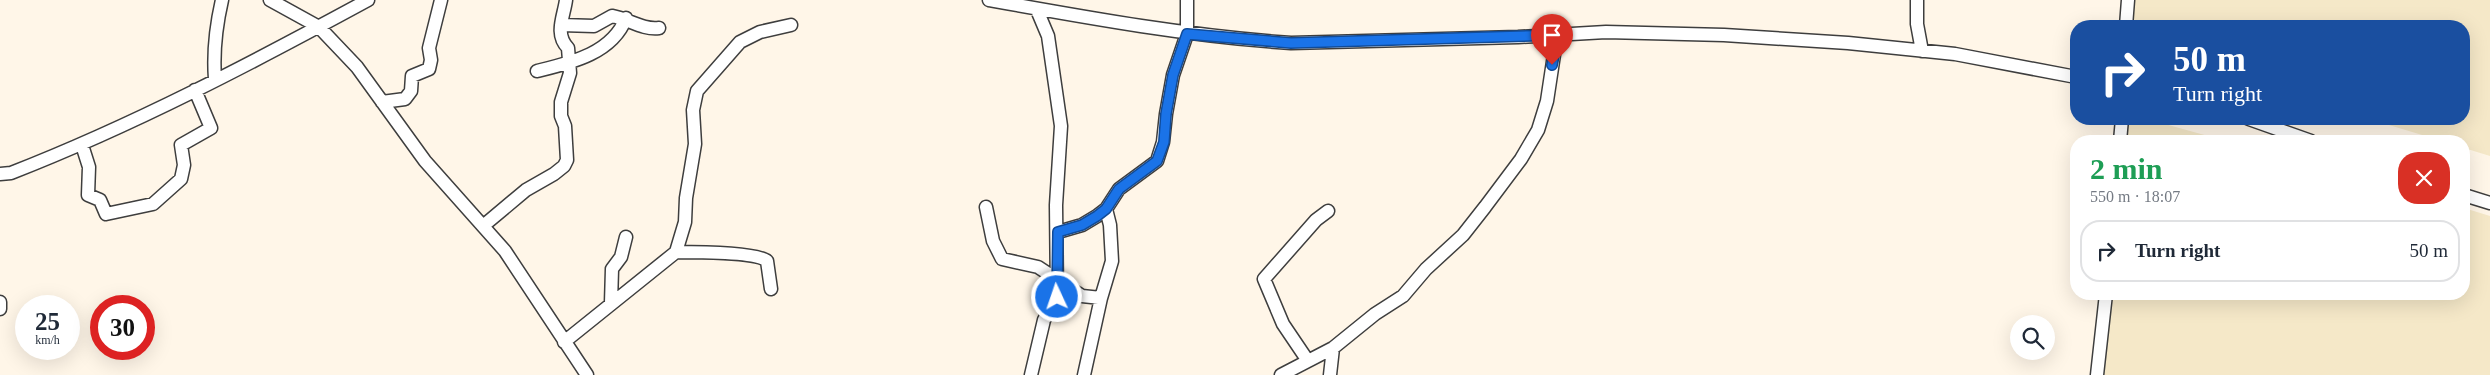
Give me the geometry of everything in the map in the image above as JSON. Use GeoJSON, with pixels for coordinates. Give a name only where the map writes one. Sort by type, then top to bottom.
{"type":"FeatureCollection","features":[{"type":"Feature","properties":{"kind":"street"},"geometry":{"type":"LineString","coordinates":[[215,79],[214,61],[217,20],[222,0]]}},
{"type":"Feature","properties":{"kind":"street"},"geometry":{"type":"LineString","coordinates":[[270,0],[319,26],[356,67],[395,123],[425,161],[505,251],[587,375]]}},
{"type":"Feature","properties":{"kind":"street"},"geometry":{"type":"LineString","coordinates":[[0,174],[11,173],[82,145],[195,90],[368,0]]}},
{"type":"Feature","properties":{"kind":"street"},"geometry":{"type":"LineString","coordinates":[[382,102],[406,99],[411,91],[412,76],[429,69],[431,60],[430,48],[441,0]]}},
{"type":"Feature","properties":{"kind":"street"},"geometry":{"type":"LineString","coordinates":[[483,226],[526,190],[564,166],[566,160],[565,126],[561,116],[561,102],[570,72],[568,48],[563,43],[561,25],[561,16],[566,0]]}},
{"type":"Feature","properties":{"kind":"street"},"geometry":{"type":"LineString","coordinates":[[989,0],[1037,10],[1187,34],[1291,43],[1648,32],[1724,35],[1922,50],[2070,76]]}},
{"type":"Feature","properties":{"kind":"street"},"geometry":{"type":"LineString","coordinates":[[1058,232],[1082,225],[1106,209],[1119,189],[1157,161],[1164,142],[1166,114],[1173,75],[1187,34],[1187,0]]}},
{"type":"Feature","properties":{"kind":"street"},"geometry":{"type":"LineString","coordinates":[[1917,0],[1917,24],[1922,50]]}},
{"type":"Feature","properties":{"kind":"street"},"geometry":{"type":"LineString","coordinates":[[2126,20],[2128,0]]}},
{"type":"Feature","properties":{"kind":"street"},"geometry":{"type":"LineString","coordinates":[[1031,375],[1044,320],[1057,297],[1057,186],[1061,126],[1048,36],[1037,10]]}},
{"type":"Feature","properties":{"kind":"street"},"geometry":{"type":"LineString","coordinates":[[561,25],[594,26],[612,16],[626,18],[643,28],[659,28]]}},
{"type":"Feature","properties":{"kind":"street"},"geometry":{"type":"LineString","coordinates":[[537,71],[570,63],[599,50],[622,27],[626,18]]}},
{"type":"Feature","properties":{"kind":"street"},"geometry":{"type":"LineString","coordinates":[[564,342],[676,252],[685,222],[686,198],[695,144],[693,110],[698,91],[740,42],[760,32],[791,25]]}},
{"type":"Feature","properties":{"kind":"street"},"geometry":{"type":"LineString","coordinates":[[1281,375],[1333,348],[1411,288],[1426,269],[1463,235],[1521,160],[1541,121],[1558,35]]}},
{"type":"Feature","properties":{"kind":"street"},"geometry":{"type":"LineString","coordinates":[[82,145],[89,167],[88,195],[100,200],[106,214],[153,204],[181,179],[184,165],[181,145],[211,128],[195,90]]}},
{"type":"Feature","properties":{"kind":"street"},"geometry":{"type":"LineString","coordinates":[[2266,125],[2294,135]]}},
{"type":"Feature","properties":{"kind":"street"},"geometry":{"type":"LineString","coordinates":[[2470,197],[2490,203]]}},
{"type":"Feature","properties":{"kind":"street"},"geometry":{"type":"LineString","coordinates":[[986,207],[994,241],[1002,259],[1038,267],[1082,296],[1101,298]]}},
{"type":"Feature","properties":{"kind":"street"},"geometry":{"type":"LineString","coordinates":[[1084,375],[1101,298],[1112,261],[1110,225],[1106,209]]}},
{"type":"Feature","properties":{"kind":"street"},"geometry":{"type":"LineString","coordinates":[[1308,361],[1283,324],[1264,280],[1316,220],[1328,211]]}},
{"type":"Feature","properties":{"kind":"street"},"geometry":{"type":"LineString","coordinates":[[611,303],[612,269],[621,257],[626,237]]}},
{"type":"Feature","properties":{"kind":"street"},"geometry":{"type":"LineString","coordinates":[[676,252],[740,254],[763,258],[767,261],[771,289]]}},
{"type":"Feature","properties":{"kind":"street"},"geometry":{"type":"LineString","coordinates":[[2097,375],[2105,300]]}},
{"type":"Feature","properties":{"kind":"street"},"geometry":{"type":"LineString","coordinates":[[0,302],[0,309]]}},
{"type":"Feature","properties":{"kind":"street"},"geometry":{"type":"LineString","coordinates":[[1330,375],[1333,348]]}},
{"type":"Feature","properties":{"kind":"shaded area"},"geometry":{"type":"Polygon","coordinates":[[[2131,0],[2490,0],[2490,156],[2470,150],[2470,135],[2422,135],[2389,125],[2470,125],[2470,20],[2129,20],[2131,0]]]}},
{"type":"Feature","properties":{"kind":"shaded area"},"geometry":{"type":"Polygon","coordinates":[[[2128,125],[2169,125],[2204,135],[2127,135],[2128,125]]]}},
{"type":"Feature","properties":{"kind":"shaded area"},"geometry":{"type":"Polygon","coordinates":[[[2470,210],[2490,216],[2490,375],[2102,375],[2110,300],[2470,300],[2470,210]]]}},
{"type":"Feature","properties":{"kind":"route"},"geometry":{"type":"LineString","coordinates":[[1057,297],[1058,232],[1082,225],[1097,216],[1106,209],[1112,197],[1119,189],[1157,161],[1164,142],[1166,114],[1173,75],[1187,34],[1291,43],[1558,35],[1553,52],[1552,65]]}}]}
